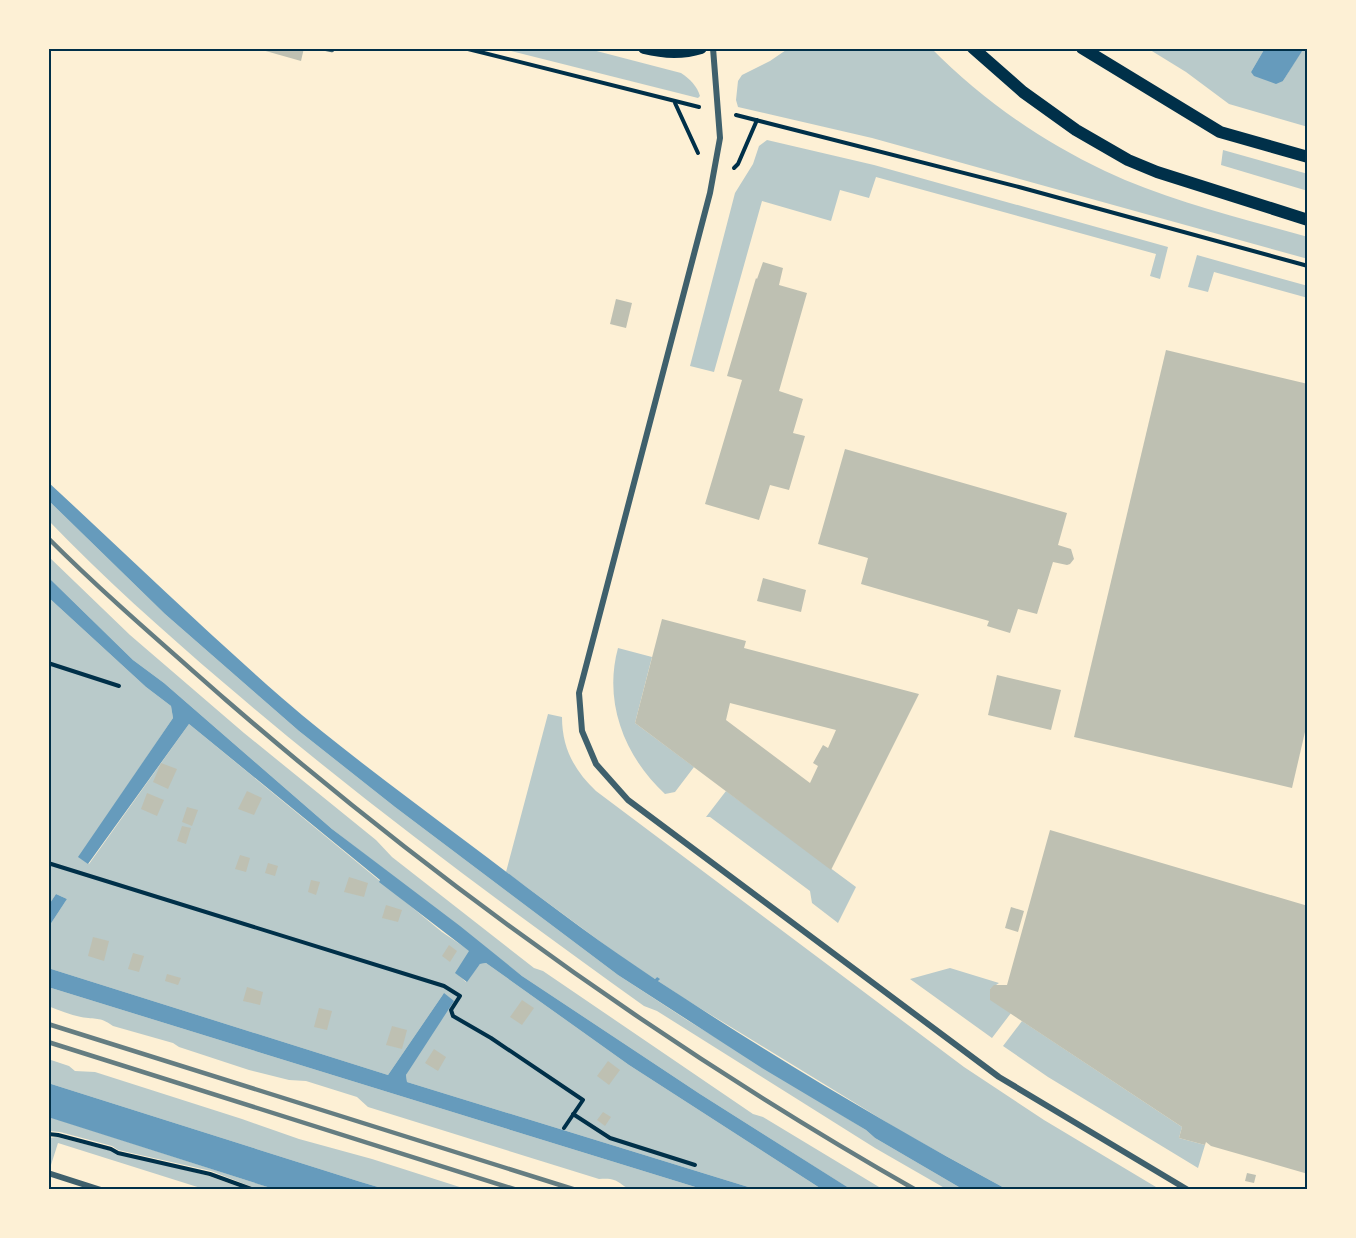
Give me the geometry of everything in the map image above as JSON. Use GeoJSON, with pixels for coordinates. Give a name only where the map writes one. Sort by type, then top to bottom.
{"type":"FeatureCollection","features":[{"type":"Feature","properties":{"kind":"main road"},"geometry":{"type":"LineString","coordinates":[[644,48],[685,53],[701,48]]}},
{"type":"Feature","properties":{"kind":"main road"},"geometry":{"type":"LineString","coordinates":[[973,48],[1032,99],[1076,130],[1128,160],[1157,172],[1308,220]]}},
{"type":"Feature","properties":{"kind":"main road"},"geometry":{"type":"LineString","coordinates":[[1082,48],[1220,132],[1308,157]]}},
{"type":"Feature","properties":{"kind":"street"},"geometry":{"type":"LineString","coordinates":[[713,48],[720,138],[710,193],[579,693],[582,731],[596,764],[628,800],[999,1077],[1188,1190]]}},
{"type":"Feature","properties":{"kind":"street"},"geometry":{"type":"LineString","coordinates":[[48,1173],[101,1190]]}},
{"type":"Feature","properties":{"kind":"lane"},"geometry":{"type":"LineString","coordinates":[[322,48],[332,50],[333,48]]}},
{"type":"Feature","properties":{"kind":"path"},"geometry":{"type":"LineString","coordinates":[[464,48],[1008,184],[1308,266]]}},
{"type":"Feature","properties":{"kind":"path"},"geometry":{"type":"LineString","coordinates":[[674,102],[696,148],[710,193]]}},
{"type":"Feature","properties":{"kind":"path"},"geometry":{"type":"LineString","coordinates":[[48,663],[119,686]]}},
{"type":"Feature","properties":{"kind":"path"},"geometry":{"type":"LineString","coordinates":[[48,863],[444,986],[460,996],[451,1010],[453,1016],[491,1038],[583,1100],[564,1128]]}},
{"type":"Feature","properties":{"kind":"path"},"geometry":{"type":"LineString","coordinates":[[573,1114],[610,1138],[695,1165]]}},
{"type":"Feature","properties":{"kind":"path"},"geometry":{"type":"LineString","coordinates":[[48,1134],[210,1174],[254,1190]]}},
{"type":"Feature","properties":{"kind":"shaded area"},"geometry":{"type":"Polygon","coordinates":[[[499,48],[585,48],[681,73],[693,83],[700,96],[698,98],[499,48]]]}},
{"type":"Feature","properties":{"kind":"shaded area"},"geometry":{"type":"Polygon","coordinates":[[[789,48],[931,48],[991,101],[1057,146],[1129,182],[1205,208],[1308,237],[1308,259],[872,138],[738,107],[736,100],[738,81],[742,75],[770,61],[789,48]]]}},
{"type":"Feature","properties":{"kind":"shaded area"},"geometry":{"type":"Polygon","coordinates":[[[1147,48],[1265,48],[1251,72],[1283,81],[1302,50],[1308,48],[1308,127],[1229,104],[1186,72],[1147,48]]]}},
{"type":"Feature","properties":{"kind":"shaded area"},"geometry":{"type":"Polygon","coordinates":[[[767,140],[874,165],[1168,247],[1160,279],[1150,276],[1156,254],[876,177],[869,198],[840,190],[831,221],[762,201],[714,372],[690,366],[735,193],[753,164],[759,146],[767,140]]]}},
{"type":"Feature","properties":{"kind":"shaded area"},"geometry":{"type":"Polygon","coordinates":[[[1223,150],[1308,174],[1308,191],[1221,165],[1223,150]]]}},
{"type":"Feature","properties":{"kind":"shaded area"},"geometry":{"type":"Polygon","coordinates":[[[1197,255],[1308,286],[1308,298],[1214,272],[1208,292],[1188,287],[1197,255]]]}},
{"type":"Feature","properties":{"kind":"shaded area"},"geometry":{"type":"Polygon","coordinates":[[[48,500],[165,614],[299,731],[395,807],[618,975],[866,1130],[875,1138],[964,1190],[948,1190],[875,1148],[657,1011],[644,1006],[483,889],[326,768],[156,624],[48,520],[48,500]]]}},
{"type":"Feature","properties":{"kind":"shaded area"},"geometry":{"type":"Polygon","coordinates":[[[48,556],[130,635],[244,733],[376,840],[392,857],[534,968],[543,971],[753,1114],[763,1117],[884,1190],[852,1190],[700,1094],[522,976],[332,829],[164,683],[133,660],[48,577],[48,556]]]}},
{"type":"Feature","properties":{"kind":"shaded area"},"geometry":{"type":"Polygon","coordinates":[[[48,597],[146,687],[171,706],[173,718],[79,857],[89,864],[189,724],[442,932],[470,951],[456,973],[466,982],[480,964],[486,963],[629,1065],[823,1190],[758,1190],[407,1082],[406,1075],[444,993],[388,1075],[48,968],[48,928],[67,899],[56,894],[48,906],[48,597]]]}},
{"type":"Feature","properties":{"kind":"shaded area"},"geometry":{"type":"Polygon","coordinates":[[[618,648],[652,657],[635,723],[694,767],[675,792],[665,794],[651,779],[629,746],[621,728],[613,689],[618,648]]]}},
{"type":"Feature","properties":{"kind":"shaded area"},"geometry":{"type":"Polygon","coordinates":[[[548,714],[562,717],[564,739],[571,758],[581,775],[596,791],[964,1067],[1044,1120],[1161,1190],[1008,1190],[904,1133],[685,999],[658,981],[657,977],[655,979],[624,959],[506,872],[548,714]]]}},
{"type":"Feature","properties":{"kind":"shaded area"},"geometry":{"type":"Polygon","coordinates":[[[726,791],[856,887],[838,923],[812,903],[810,891],[710,817],[706,817],[726,791]]]}},
{"type":"Feature","properties":{"kind":"shaded area"},"geometry":{"type":"Polygon","coordinates":[[[950,968],[999,983],[990,989],[990,999],[1011,1013],[992,1038],[910,979],[950,968]]]}},
{"type":"Feature","properties":{"kind":"shaded area"},"geometry":{"type":"Polygon","coordinates":[[[48,987],[705,1190],[633,1190],[615,1180],[599,1179],[368,1107],[357,1097],[306,1081],[289,1080],[249,1070],[173,1043],[113,1026],[101,1020],[69,1014],[48,1006],[48,987]]]}},
{"type":"Feature","properties":{"kind":"shaded area"},"geometry":{"type":"Polygon","coordinates":[[[1022,1021],[1182,1127],[1179,1138],[1205,1145],[1198,1168],[1048,1077],[1003,1046],[1022,1021]]]}},
{"type":"Feature","properties":{"kind":"shaded area"},"geometry":{"type":"Polygon","coordinates":[[[48,1059],[69,1066],[75,1071],[95,1072],[299,1139],[372,1159],[469,1190],[388,1190],[361,1182],[48,1083],[48,1059]]]}},
{"type":"Feature","properties":{"kind":"shaded area"},"geometry":{"type":"Polygon","coordinates":[[[50,1117],[277,1190],[260,1190],[211,1171],[118,1150],[112,1146],[60,1132],[48,1131],[50,1117]]]}},
{"type":"Feature","properties":{"kind":"shaded area"},"geometry":{"type":"Polygon","coordinates":[[[57,1137],[209,1176],[248,1190],[207,1190],[58,1143],[51,1165],[48,1163],[48,1138],[57,1137]]]}},
{"type":"Feature","properties":{"kind":"water"},"geometry":{"type":"Polygon","coordinates":[[[1265,48],[1304,48],[1283,81],[1276,84],[1254,76],[1251,72],[1265,48]]]}},
{"type":"Feature","properties":{"kind":"water"},"geometry":{"type":"Polygon","coordinates":[[[48,482],[304,717],[558,911],[630,963],[655,979],[657,977],[660,979],[658,981],[831,1090],[1008,1190],[964,1190],[762,1068],[618,975],[395,807],[299,731],[165,614],[48,500],[48,482]]]}},
{"type":"Feature","properties":{"kind":"water"},"geometry":{"type":"Polygon","coordinates":[[[48,577],[133,660],[164,683],[332,829],[522,976],[700,1094],[852,1190],[823,1190],[629,1065],[486,963],[480,964],[467,982],[455,973],[469,951],[379,882],[380,880],[189,724],[88,864],[78,857],[173,718],[171,706],[146,687],[48,597],[48,577]]]}},
{"type":"Feature","properties":{"kind":"water"},"geometry":{"type":"Polygon","coordinates":[[[56,894],[67,899],[48,928],[48,906],[56,894]]]}},
{"type":"Feature","properties":{"kind":"water"},"geometry":{"type":"Polygon","coordinates":[[[48,968],[388,1075],[444,993],[454,1001],[406,1075],[407,1082],[758,1190],[705,1190],[48,987],[48,968]]]}},
{"type":"Feature","properties":{"kind":"water"},"geometry":{"type":"Polygon","coordinates":[[[48,1083],[388,1190],[277,1190],[48,1117],[48,1083]]]}},
{"type":"Feature","properties":{"kind":"building"},"geometry":{"type":"Polygon","coordinates":[[[255,48],[304,48],[301,61],[255,48]]]}},
{"type":"Feature","properties":{"kind":"building"},"geometry":{"type":"Polygon","coordinates":[[[763,262],[783,268],[779,285],[807,293],[779,391],[803,399],[793,433],[805,436],[789,490],[770,485],[759,520],[705,504],[742,380],[727,376],[756,278],[763,262]]]}},
{"type":"Feature","properties":{"kind":"building"},"geometry":{"type":"Polygon","coordinates":[[[616,299],[632,303],[626,328],[610,324],[616,299]]]}},
{"type":"Feature","properties":{"kind":"building"},"geometry":{"type":"Polygon","coordinates":[[[1166,350],[1308,384],[1308,719],[1292,788],[1074,737],[1166,350]]]}},
{"type":"Feature","properties":{"kind":"building"},"geometry":{"type":"Polygon","coordinates":[[[845,449],[1067,513],[1058,545],[1071,549],[1074,559],[1067,565],[1053,562],[1037,614],[1018,609],[1010,633],[987,626],[989,621],[861,584],[868,558],[818,544],[845,449]]]}},
{"type":"Feature","properties":{"kind":"building"},"geometry":{"type":"Polygon","coordinates":[[[763,578],[806,590],[801,612],[757,601],[763,578]]]}},
{"type":"Feature","properties":{"kind":"building"},"geometry":{"type":"Polygon","coordinates":[[[662,619],[746,641],[744,648],[919,694],[831,870],[635,723],[662,619]],[[730,703],[726,720],[810,783],[818,766],[813,763],[823,745],[828,748],[836,730],[730,703]]]}},
{"type":"Feature","properties":{"kind":"building"},"geometry":{"type":"Polygon","coordinates":[[[997,675],[1061,690],[1051,730],[988,715],[997,675]]]}},
{"type":"Feature","properties":{"kind":"building"},"geometry":{"type":"Polygon","coordinates":[[[161,763],[177,769],[168,789],[153,782],[161,763]]]}},
{"type":"Feature","properties":{"kind":"building"},"geometry":{"type":"Polygon","coordinates":[[[247,791],[262,798],[254,815],[238,809],[247,791]]]}},
{"type":"Feature","properties":{"kind":"building"},"geometry":{"type":"Polygon","coordinates":[[[147,793],[164,800],[157,816],[141,809],[147,793]]]}},
{"type":"Feature","properties":{"kind":"building"},"geometry":{"type":"Polygon","coordinates":[[[187,807],[198,810],[192,826],[182,822],[187,807]]]}},
{"type":"Feature","properties":{"kind":"building"},"geometry":{"type":"Polygon","coordinates":[[[182,826],[191,828],[186,844],[177,841],[182,826]]]}},
{"type":"Feature","properties":{"kind":"building"},"geometry":{"type":"Polygon","coordinates":[[[1050,830],[1308,906],[1308,1174],[1211,1146],[1206,1142],[1205,1145],[1179,1138],[1182,1127],[990,1000],[990,989],[994,985],[1007,985],[1050,830]]]}},
{"type":"Feature","properties":{"kind":"building"},"geometry":{"type":"Polygon","coordinates":[[[240,855],[250,858],[246,872],[235,869],[240,855]]]}},
{"type":"Feature","properties":{"kind":"building"},"geometry":{"type":"Polygon","coordinates":[[[268,863],[278,866],[275,876],[265,873],[268,863]]]}},
{"type":"Feature","properties":{"kind":"building"},"geometry":{"type":"Polygon","coordinates":[[[349,877],[368,883],[364,897],[344,892],[349,877]]]}},
{"type":"Feature","properties":{"kind":"building"},"geometry":{"type":"Polygon","coordinates":[[[311,880],[320,882],[316,895],[308,892],[311,880]]]}},
{"type":"Feature","properties":{"kind":"building"},"geometry":{"type":"Polygon","coordinates":[[[386,905],[402,910],[398,922],[382,918],[386,905]]]}},
{"type":"Feature","properties":{"kind":"building"},"geometry":{"type":"Polygon","coordinates":[[[1011,907],[1024,911],[1018,932],[1005,928],[1011,907]]]}},
{"type":"Feature","properties":{"kind":"building"},"geometry":{"type":"Polygon","coordinates":[[[93,937],[109,941],[104,961],[88,956],[93,937]]]}},
{"type":"Feature","properties":{"kind":"building"},"geometry":{"type":"Polygon","coordinates":[[[449,945],[457,951],[450,962],[442,956],[449,945]]]}},
{"type":"Feature","properties":{"kind":"building"},"geometry":{"type":"Polygon","coordinates":[[[133,953],[144,956],[139,972],[128,969],[133,953]]]}},
{"type":"Feature","properties":{"kind":"building"},"geometry":{"type":"Polygon","coordinates":[[[167,974],[181,978],[178,985],[165,981],[167,974]]]}},
{"type":"Feature","properties":{"kind":"building"},"geometry":{"type":"Polygon","coordinates":[[[247,987],[263,992],[260,1005],[243,1001],[247,987]]]}},
{"type":"Feature","properties":{"kind":"building"},"geometry":{"type":"Polygon","coordinates":[[[522,1000],[534,1008],[522,1025],[510,1017],[522,1000]]]}},
{"type":"Feature","properties":{"kind":"building"},"geometry":{"type":"Polygon","coordinates":[[[319,1008],[332,1011],[327,1030],[314,1027],[319,1008]]]}},
{"type":"Feature","properties":{"kind":"building"},"geometry":{"type":"Polygon","coordinates":[[[392,1026],[407,1030],[402,1049],[386,1045],[392,1026]]]}},
{"type":"Feature","properties":{"kind":"building"},"geometry":{"type":"Polygon","coordinates":[[[434,1049],[446,1057],[438,1071],[425,1063],[434,1049]]]}},
{"type":"Feature","properties":{"kind":"building"},"geometry":{"type":"Polygon","coordinates":[[[608,1061],[620,1070],[609,1085],[597,1076],[608,1061]]]}},
{"type":"Feature","properties":{"kind":"building"},"geometry":{"type":"Polygon","coordinates":[[[603,1112],[611,1117],[605,1126],[597,1120],[603,1112]]]}},
{"type":"Feature","properties":{"kind":"building"},"geometry":{"type":"Polygon","coordinates":[[[1247,1173],[1256,1175],[1254,1183],[1245,1181],[1247,1173]]]}},
{"type":"Feature","properties":{"kind":"railway"},"geometry":{"type":"LineString","coordinates":[[48,538],[226,700],[389,835],[473,899],[559,962],[734,1080],[916,1190]]}},
{"type":"Feature","properties":{"kind":"railway"},"geometry":{"type":"LineString","coordinates":[[48,1024],[576,1190]]}},
{"type":"Feature","properties":{"kind":"railway"},"geometry":{"type":"LineString","coordinates":[[48,1042],[517,1190]]}}]}
